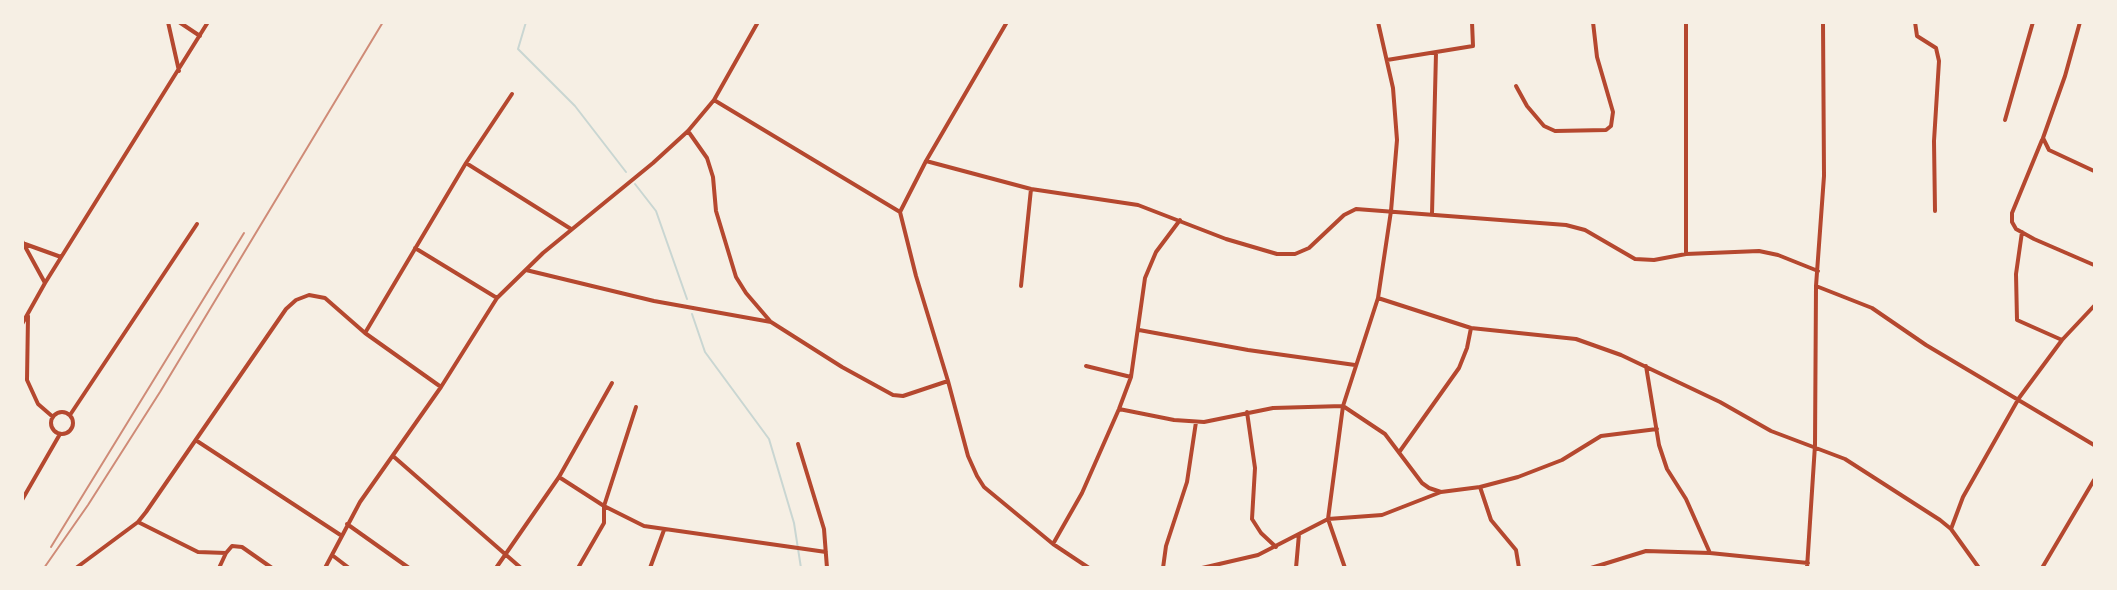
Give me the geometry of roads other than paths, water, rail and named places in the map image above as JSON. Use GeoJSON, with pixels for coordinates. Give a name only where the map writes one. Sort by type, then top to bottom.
{"type":"FeatureCollection","features":[{"type":"Feature","properties":{"kind":"street"},"geometry":{"type":"LineString","coordinates":[[168,22],[179,71]]}},
{"type":"Feature","properties":{"kind":"street"},"geometry":{"type":"LineString","coordinates":[[179,22],[200,36]]}},
{"type":"Feature","properties":{"kind":"street"},"geometry":{"type":"LineString","coordinates":[[22,324],[61,257],[208,22]]}},
{"type":"Feature","properties":{"kind":"street"},"geometry":{"type":"LineString","coordinates":[[325,567],[347,524],[441,387],[497,298],[571,229],[653,163],[688,130],[714,100],[758,22]]}},
{"type":"Feature","properties":{"kind":"street"},"geometry":{"type":"LineString","coordinates":[[1007,22],[926,161],[900,212],[968,456],[984,487],[1053,544],[1089,567]]}},
{"type":"Feature","properties":{"kind":"street"},"geometry":{"type":"LineString","coordinates":[[1345,567],[1328,519],[1343,406],[1378,298],[1391,211],[1397,140],[1387,60],[1378,22]]}},
{"type":"Feature","properties":{"kind":"street"},"geometry":{"type":"LineString","coordinates":[[1387,60],[1473,46],[1472,22]]}},
{"type":"Feature","properties":{"kind":"street"},"geometry":{"type":"LineString","coordinates":[[1516,86],[1527,106],[1544,126],[1555,132],[1606,129],[1611,126],[1613,112],[1597,57],[1593,22]]}},
{"type":"Feature","properties":{"kind":"street"},"geometry":{"type":"LineString","coordinates":[[1686,22],[1686,254]]}},
{"type":"Feature","properties":{"kind":"street"},"geometry":{"type":"LineString","coordinates":[[1591,567],[1646,551],[1710,553],[1808,565],[1815,445],[1816,286],[1824,176],[1823,22]]}},
{"type":"Feature","properties":{"kind":"street"},"geometry":{"type":"LineString","coordinates":[[1915,22],[1917,36],[1933,45],[1939,61],[1934,141],[1935,211]]}},
{"type":"Feature","properties":{"kind":"street"},"geometry":{"type":"LineString","coordinates":[[2005,120],[2033,22]]}},
{"type":"Feature","properties":{"kind":"street"},"geometry":{"type":"LineString","coordinates":[[2080,22],[2065,76],[2043,138],[2012,213],[2012,222],[2022,232],[2094,266]]}},
{"type":"Feature","properties":{"kind":"street"},"geometry":{"type":"LineString","coordinates":[[1432,214],[1436,53]]}},
{"type":"Feature","properties":{"kind":"street"},"geometry":{"type":"LineString","coordinates":[[365,333],[466,163],[512,94]]}},
{"type":"Feature","properties":{"kind":"street"},"geometry":{"type":"LineString","coordinates":[[714,100],[900,212]]}},
{"type":"Feature","properties":{"kind":"street"},"geometry":{"type":"LineString","coordinates":[[688,130],[706,158],[713,177],[716,211],[736,277],[746,293],[771,322],[842,367],[893,395],[903,396],[948,381]]}},
{"type":"Feature","properties":{"kind":"street"},"geometry":{"type":"LineString","coordinates":[[2043,138],[2049,150],[2094,171]]}},
{"type":"Feature","properties":{"kind":"street"},"geometry":{"type":"LineString","coordinates":[[926,161],[1031,189],[1138,205],[1250,248],[1277,254],[1295,254],[1309,248],[1344,215],[1356,209],[1566,225],[1585,230],[1635,259],[1654,261],[1686,254],[1759,251],[1778,255],[1818,271]]}},
{"type":"Feature","properties":{"kind":"street"},"geometry":{"type":"LineString","coordinates":[[466,163],[571,229]]}},
{"type":"Feature","properties":{"kind":"street"},"geometry":{"type":"LineString","coordinates":[[1021,286],[1031,189]]}},
{"type":"Feature","properties":{"kind":"street"},"geometry":{"type":"LineString","coordinates":[[1053,544],[1082,493],[1119,409],[1131,377],[1145,278],[1156,252],[1180,220]]}},
{"type":"Feature","properties":{"kind":"street"},"geometry":{"type":"LineString","coordinates":[[70,415],[197,224]]}},
{"type":"Feature","properties":{"kind":"street"},"geometry":{"type":"LineString","coordinates":[[2022,232],[2016,265],[2015,315],[2024,324],[2062,340]]}},
{"type":"Feature","properties":{"kind":"street"},"geometry":{"type":"LineString","coordinates":[[23,243],[61,257]]}},
{"type":"Feature","properties":{"kind":"street"},"geometry":{"type":"LineString","coordinates":[[23,243],[45,283]]}},
{"type":"Feature","properties":{"kind":"street"},"geometry":{"type":"LineString","coordinates":[[415,248],[497,298]]}},
{"type":"Feature","properties":{"kind":"street"},"geometry":{"type":"LineString","coordinates":[[525,270],[654,301],[771,322]]}},
{"type":"Feature","properties":{"kind":"street"},"geometry":{"type":"LineString","coordinates":[[1816,286],[1872,308],[1926,345],[2019,398],[2094,445]]}},
{"type":"Feature","properties":{"kind":"street"},"geometry":{"type":"LineString","coordinates":[[76,567],[138,522],[197,441],[286,309],[297,300],[309,296],[325,298],[365,333],[441,387]]}},
{"type":"Feature","properties":{"kind":"street"},"geometry":{"type":"LineString","coordinates":[[1378,298],[1470,328],[1594,343],[1646,366],[1772,430],[1815,445],[1868,474],[1951,529],[1979,567]]}},
{"type":"Feature","properties":{"kind":"street"},"geometry":{"type":"LineString","coordinates":[[1951,529],[1963,497],[2019,398],[2062,340],[2094,306]]}},
{"type":"Feature","properties":{"kind":"street"},"geometry":{"type":"LineString","coordinates":[[28,316],[27,380],[31,394],[53,417],[52,427],[60,434],[67,433],[72,428],[73,421],[70,415],[61,412],[53,417]]}},
{"type":"Feature","properties":{"kind":"street"},"geometry":{"type":"LineString","coordinates":[[1400,451],[1459,368],[1467,348],[1470,328]]}},
{"type":"Feature","properties":{"kind":"street"},"geometry":{"type":"LineString","coordinates":[[1139,330],[1248,350],[1355,364]]}},
{"type":"Feature","properties":{"kind":"street"},"geometry":{"type":"LineString","coordinates":[[1086,366],[1131,377]]}},
{"type":"Feature","properties":{"kind":"street"},"geometry":{"type":"LineString","coordinates":[[1646,366],[1659,446],[1667,469],[1686,499],[1710,553]]}},
{"type":"Feature","properties":{"kind":"street"},"geometry":{"type":"LineString","coordinates":[[496,567],[560,477],[612,383]]}},
{"type":"Feature","properties":{"kind":"street"},"geometry":{"type":"LineString","coordinates":[[578,567],[604,523],[604,506],[636,406]]}},
{"type":"Feature","properties":{"kind":"street"},"geometry":{"type":"LineString","coordinates":[[1119,409],[1196,422],[1247,412],[1343,406],[1385,434],[1422,483],[1441,492]]}},
{"type":"Feature","properties":{"kind":"street"},"geometry":{"type":"LineString","coordinates":[[1247,412],[1256,468],[1252,519],[1261,533],[1276,547]]}},
{"type":"Feature","properties":{"kind":"street"},"geometry":{"type":"LineString","coordinates":[[1163,567],[1166,546],[1186,482],[1196,422]]}},
{"type":"Feature","properties":{"kind":"street"},"geometry":{"type":"LineString","coordinates":[[1202,567],[1258,555],[1328,519],[1382,515],[1441,492],[1480,487],[1518,477],[1562,460],[1601,436],[1657,429]]}},
{"type":"Feature","properties":{"kind":"street"},"geometry":{"type":"LineString","coordinates":[[22,500],[60,434]]}},
{"type":"Feature","properties":{"kind":"street"},"geometry":{"type":"LineString","coordinates":[[197,441],[342,536]]}},
{"type":"Feature","properties":{"kind":"street"},"geometry":{"type":"LineString","coordinates":[[798,444],[824,529],[827,567]]}},
{"type":"Feature","properties":{"kind":"street"},"geometry":{"type":"LineString","coordinates":[[393,456],[461,518],[521,567]]}},
{"type":"Feature","properties":{"kind":"street"},"geometry":{"type":"LineString","coordinates":[[560,477],[604,506],[644,526],[826,552]]}},
{"type":"Feature","properties":{"kind":"street"},"geometry":{"type":"LineString","coordinates":[[2042,567],[2094,480]]}},
{"type":"Feature","properties":{"kind":"street"},"geometry":{"type":"LineString","coordinates":[[1480,487],[1491,520],[1516,550],[1519,567]]}},
{"type":"Feature","properties":{"kind":"street"},"geometry":{"type":"LineString","coordinates":[[138,522],[169,536],[189,549],[208,553],[226,553]]}},
{"type":"Feature","properties":{"kind":"street"},"geometry":{"type":"LineString","coordinates":[[347,524],[409,567]]}},
{"type":"Feature","properties":{"kind":"street"},"geometry":{"type":"LineString","coordinates":[[650,567],[664,530]]}},
{"type":"Feature","properties":{"kind":"street"},"geometry":{"type":"LineString","coordinates":[[1296,567],[1299,534]]}},
{"type":"Feature","properties":{"kind":"street"},"geometry":{"type":"LineString","coordinates":[[219,567],[232,546],[242,547],[272,567]]}},
{"type":"Feature","properties":{"kind":"street"},"geometry":{"type":"LineString","coordinates":[[332,555],[349,567]]}},
{"type":"Feature","properties":{"kind":"waterway"},"geometry":{"type":"LineString","coordinates":[[526,22],[518,49],[575,106],[626,172]]}},
{"type":"Feature","properties":{"kind":"waterway"},"geometry":{"type":"LineString","coordinates":[[635,184],[656,211],[687,299]]}},
{"type":"Feature","properties":{"kind":"waterway"},"geometry":{"type":"LineString","coordinates":[[692,314],[705,352],[769,439],[794,523],[801,568]]}},
{"type":"Feature","properties":{"kind":"railway"},"geometry":{"type":"LineString","coordinates":[[44,568],[88,505],[160,392],[383,22]]}},
{"type":"Feature","properties":{"kind":"railway"},"geometry":{"type":"LineString","coordinates":[[51,547],[244,233]]}}]}
